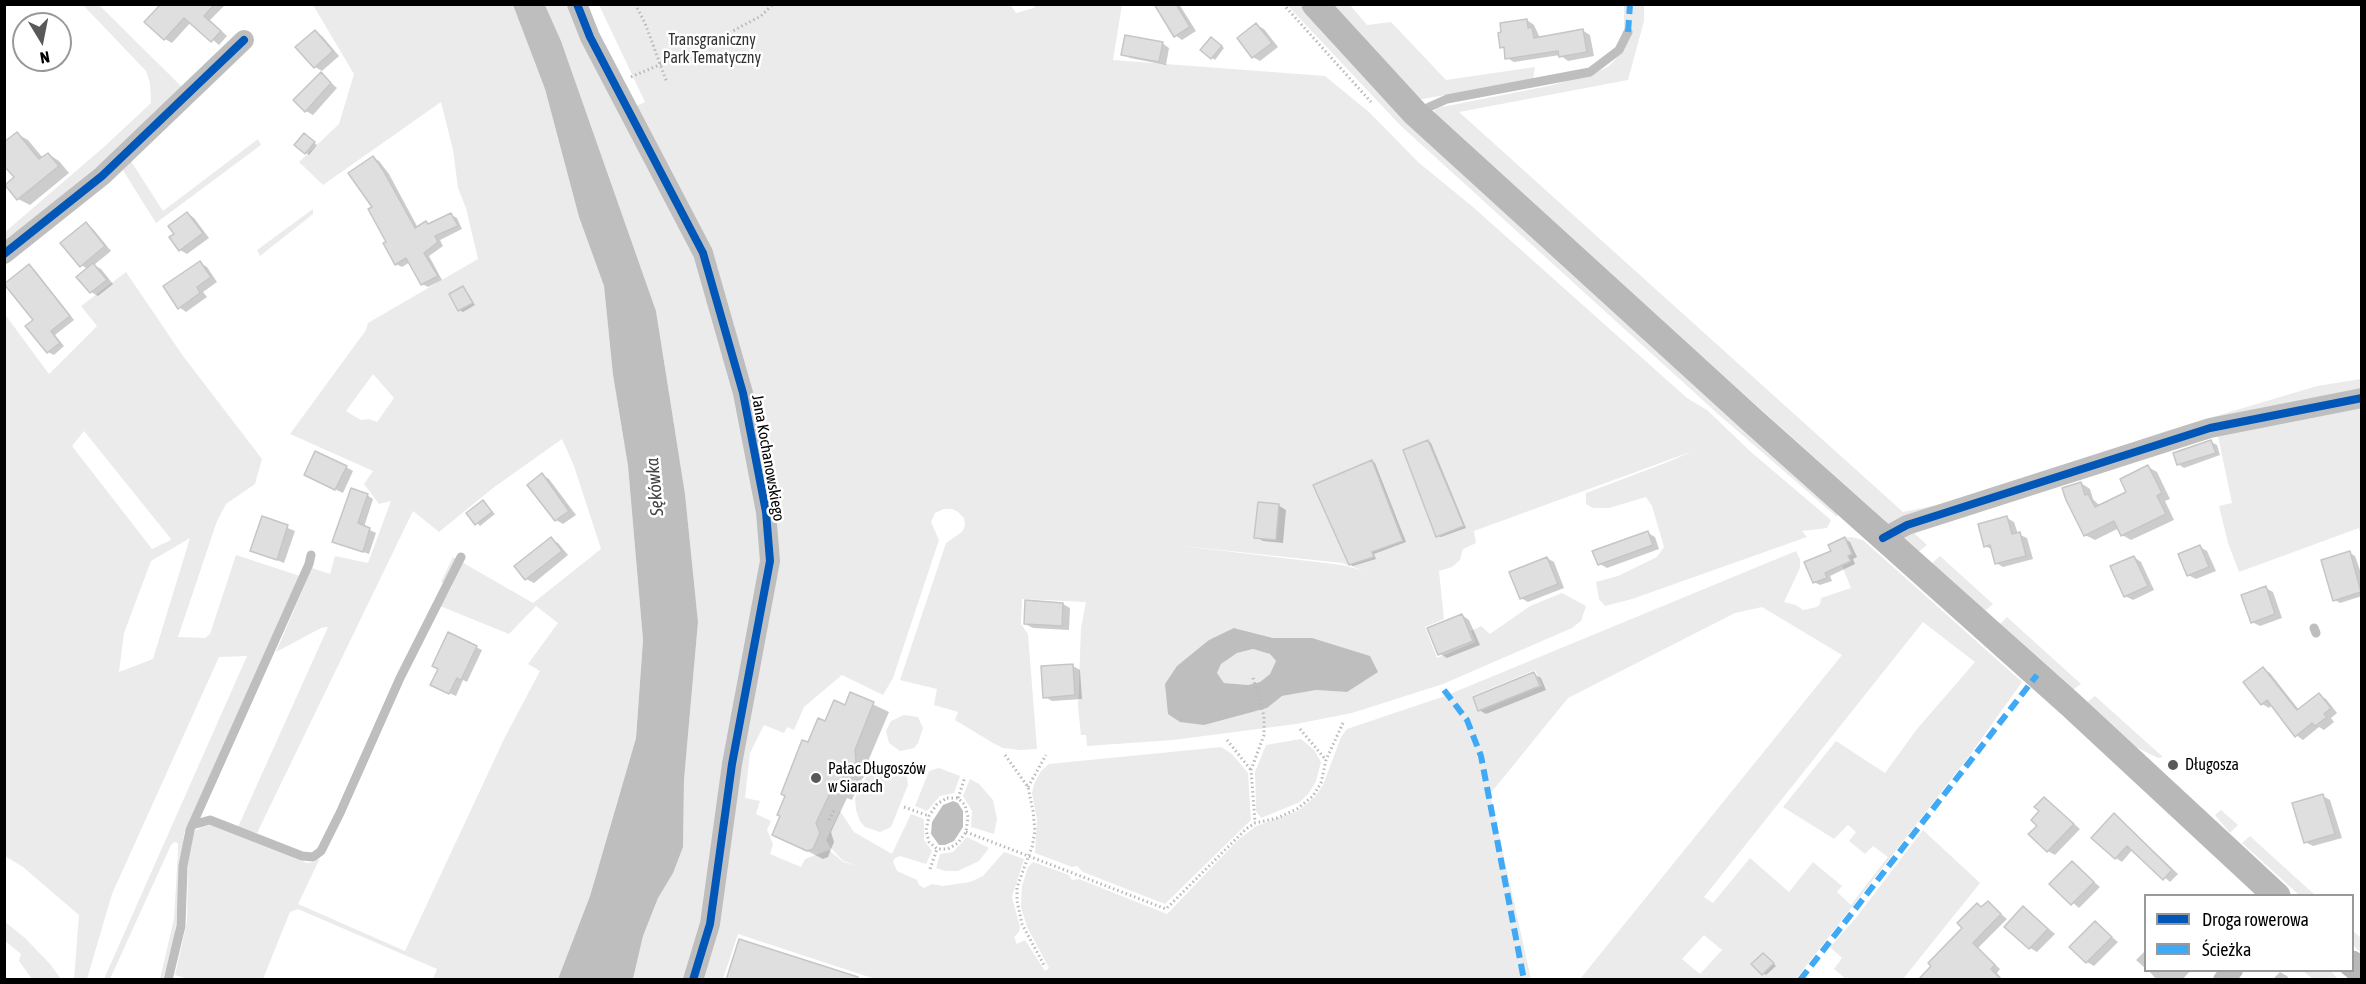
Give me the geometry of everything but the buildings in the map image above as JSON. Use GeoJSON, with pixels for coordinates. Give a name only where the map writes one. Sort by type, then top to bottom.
{"type":"FeatureCollection","features":[{"type":"Feature","properties":{"kind":"main road"},"geometry":{"type":"LineString","coordinates":[[1315,4],[1416,113],[2070,704],[2275,894]]}},
{"type":"Feature","properties":{"kind":"street","name":"Jana Kochanowskiego"},"geometry":{"type":"LineString","coordinates":[[577,4],[590,37],[703,253],[743,393],[766,512],[770,561],[732,764],[710,924],[693,980]]}},
{"type":"Feature","properties":{"kind":"street"},"geometry":{"type":"LineString","coordinates":[[4,254],[106,172],[244,40]]}},
{"type":"Feature","properties":{"kind":"street"},"geometry":{"type":"LineString","coordinates":[[1883,537],[1907,525],[2210,428],[2361,398]]}},
{"type":"Feature","properties":{"kind":"lane"},"geometry":{"type":"LineString","coordinates":[[1416,113],[1447,99],[1590,72],[1618,50],[1628,32]]}},
{"type":"Feature","properties":{"kind":"lane"},"geometry":{"type":"LineString","coordinates":[[168,980],[181,926],[183,866],[192,825],[312,555]]}},
{"type":"Feature","properties":{"kind":"lane"},"geometry":{"type":"LineString","coordinates":[[192,825],[210,820],[302,856],[313,857],[321,851],[400,678],[461,557]]}},
{"type":"Feature","properties":{"kind":"path"},"geometry":{"type":"LineString","coordinates":[[636,4],[667,83]]}},
{"type":"Feature","properties":{"kind":"path"},"geometry":{"type":"LineString","coordinates":[[630,77],[706,45],[761,16],[773,4]]}},
{"type":"Feature","properties":{"kind":"path"},"geometry":{"type":"LineString","coordinates":[[1283,4],[1375,105]]}},
{"type":"Feature","properties":{"kind":"path"},"geometry":{"type":"LineString","coordinates":[[1253,678],[1264,716],[1264,735],[1251,770],[1255,823]]}},
{"type":"Feature","properties":{"kind":"path"},"geometry":{"type":"LineString","coordinates":[[966,832],[1166,909],[1236,838],[1255,823],[1277,818],[1297,809],[1313,796],[1321,783],[1326,760],[1343,723]]}},
{"type":"Feature","properties":{"kind":"path"},"geometry":{"type":"LineString","coordinates":[[1300,729],[1326,760]]}},
{"type":"Feature","properties":{"kind":"path"},"geometry":{"type":"LineString","coordinates":[[1227,740],[1251,770]]}},
{"type":"Feature","properties":{"kind":"path"},"geometry":{"type":"LineString","coordinates":[[1005,755],[1028,787],[1034,811],[1035,831],[1029,856],[1017,886],[1017,901],[1022,924],[1045,967]]}},
{"type":"Feature","properties":{"kind":"path"},"geometry":{"type":"LineString","coordinates":[[1028,787],[1046,755]]}},
{"type":"Feature","properties":{"kind":"path"},"geometry":{"type":"LineString","coordinates":[[958,798],[965,777]]}},
{"type":"Feature","properties":{"kind":"path"},"geometry":{"type":"LineString","coordinates":[[947,798],[958,798],[965,805],[968,817],[966,832],[958,843],[948,849],[937,849],[929,843],[926,830],[929,816],[937,804],[947,798]]}},
{"type":"Feature","properties":{"kind":"path"},"geometry":{"type":"LineString","coordinates":[[904,807],[929,816]]}},
{"type":"Feature","properties":{"kind":"path"},"geometry":{"type":"LineString","coordinates":[[829,820],[834,810]]}},
{"type":"Feature","properties":{"kind":"path"},"geometry":{"type":"LineString","coordinates":[[930,869],[937,849]]}},
{"type":"Feature","properties":{"kind":"green space","name":"Transgraniczny Park Tematyczny"},"geometry":{"type":"Polygon","coordinates":[[[1010,4],[1016,13],[1034,8],[1035,5],[1122,5],[1113,60],[1325,76],[1369,112],[1418,162],[1473,207],[1687,398],[1707,410],[1751,452],[1831,520],[1827,528],[1802,531],[1807,537],[1632,599],[1605,606],[1599,599],[1596,582],[1618,576],[1657,557],[1664,547],[1652,506],[1646,497],[1609,508],[1593,508],[1586,504],[1586,493],[1693,451],[1474,531],[1476,543],[1463,549],[1460,560],[1452,567],[1439,571],[1444,619],[1425,627],[1437,658],[1475,642],[1471,631],[1481,626],[1490,634],[1530,606],[1562,593],[1586,606],[1581,621],[1572,628],[1443,684],[1352,713],[1296,724],[1173,740],[1087,746],[1086,735],[1081,735],[1078,707],[1081,628],[1086,602],[1022,599],[1021,624],[1028,634],[1037,749],[1020,750],[1003,748],[993,743],[955,720],[958,712],[934,705],[937,689],[900,680],[946,543],[962,532],[965,526],[964,518],[958,512],[944,509],[935,513],[931,522],[939,540],[893,678],[883,695],[842,675],[804,707],[794,730],[787,727],[784,733],[764,725],[750,753],[745,798],[760,801],[756,814],[771,821],[767,830],[773,844],[770,854],[801,867],[805,859],[829,850],[843,862],[858,866],[843,861],[826,840],[840,811],[854,832],[892,854],[911,814],[924,819],[924,840],[932,851],[926,864],[900,856],[893,862],[897,871],[917,880],[924,888],[932,884],[943,886],[970,882],[983,876],[1004,852],[1024,859],[1012,897],[1020,927],[1014,937],[1017,944],[1025,940],[1045,971],[1049,968],[1027,927],[1021,907],[1022,886],[1028,867],[1033,862],[1069,875],[1072,880],[1079,879],[1167,914],[1238,840],[1256,826],[1298,811],[1315,797],[1323,785],[1341,737],[1347,729],[1445,696],[1796,551],[1800,559],[1800,568],[1784,602],[1796,605],[1803,610],[1817,607],[1821,598],[1851,588],[1842,566],[1851,562],[1849,556],[1853,554],[1846,538],[1851,537],[1863,540],[2022,682],[1967,759],[1796,979],[1580,979],[1842,655],[1762,607],[1735,613],[1568,698],[1490,794],[1531,979],[875,979],[738,934],[723,979],[700,979],[766,562],[733,736],[722,764],[711,885],[687,979],[633,979],[643,936],[658,898],[683,847],[684,780],[698,622],[685,494],[656,311],[561,41],[545,5],[572,5],[625,111],[645,102],[599,5],[1010,4]],[[1174,545],[1342,565],[1364,571],[1342,563],[1174,545]],[[1923,622],[1704,897],[1713,903],[1750,858],[1789,892],[1813,862],[1842,886],[1837,892],[1851,905],[1888,857],[1873,846],[1865,854],[1849,841],[1856,832],[1848,825],[1834,839],[1783,807],[1836,741],[1885,773],[1917,729],[1975,662],[1923,622]],[[1235,628],[1177,666],[1267,708],[1282,696],[1316,690],[1347,692],[1312,638],[1273,638],[1235,628]],[[1535,670],[1472,696],[1478,711],[1542,686],[1535,670]],[[1704,935],[1682,959],[1700,974],[1722,950],[1704,935]]]}},
{"type":"Feature","properties":{"kind":"green space"},"geometry":{"type":"Polygon","coordinates":[[[83,5],[99,5],[181,86],[181,94],[5,248],[4,233],[151,103],[150,83],[146,71],[83,5]]]}},
{"type":"Feature","properties":{"kind":"green space"},"geometry":{"type":"Polygon","coordinates":[[[313,5],[513,5],[545,89],[579,217],[604,286],[613,375],[628,466],[643,640],[636,738],[590,896],[558,979],[433,979],[437,969],[298,909],[290,912],[263,979],[188,979],[175,975],[187,922],[188,852],[191,838],[194,831],[211,825],[307,863],[320,858],[298,904],[405,951],[505,737],[540,671],[528,664],[558,623],[536,606],[509,634],[440,606],[452,586],[441,582],[453,557],[533,603],[601,549],[574,466],[562,439],[493,488],[439,532],[413,511],[257,833],[238,827],[328,627],[321,628],[276,652],[312,568],[330,574],[335,556],[368,563],[391,501],[379,504],[364,484],[373,471],[290,434],[366,330],[368,323],[478,259],[466,208],[458,188],[453,150],[441,102],[323,185],[299,162],[339,124],[354,74],[313,5]],[[373,374],[346,411],[361,420],[369,419],[377,422],[394,398],[373,374]]]}},
{"type":"Feature","properties":{"kind":"green space"},"geometry":{"type":"Polygon","coordinates":[[[1287,5],[1300,5],[1347,58],[1837,514],[1837,517],[1718,414],[1401,126],[1287,5]]]}},
{"type":"Feature","properties":{"kind":"green space"},"geometry":{"type":"Polygon","coordinates":[[[1327,5],[1350,5],[1367,25],[1391,22],[1446,80],[1535,67],[1533,79],[1423,99],[1414,98],[1327,5]]]}},
{"type":"Feature","properties":{"kind":"green space"},"geometry":{"type":"Polygon","coordinates":[[[1624,5],[1644,5],[1644,21],[1628,80],[1459,112],[1903,512],[1946,503],[2166,431],[2317,386],[2361,379],[2361,388],[2207,422],[1891,526],[1431,114],[1437,108],[1553,85],[1595,73],[1609,66],[1624,50],[1631,36],[1624,29],[1624,5]]]}},
{"type":"Feature","properties":{"kind":"green space"},"geometry":{"type":"Polygon","coordinates":[[[258,139],[261,145],[156,223],[119,164],[129,158],[163,211],[258,139]]]}},
{"type":"Feature","properties":{"kind":"green space"},"geometry":{"type":"Polygon","coordinates":[[[313,209],[313,214],[260,256],[257,250],[313,209]]]}},
{"type":"Feature","properties":{"kind":"green space"},"geometry":{"type":"Polygon","coordinates":[[[126,272],[183,356],[262,459],[255,484],[226,504],[217,521],[178,637],[205,638],[210,634],[236,555],[300,576],[184,833],[175,935],[163,979],[160,979],[174,919],[178,843],[174,842],[110,979],[104,979],[247,656],[219,657],[112,894],[87,979],[74,979],[79,915],[23,867],[5,856],[4,313],[49,374],[97,326],[81,306],[126,272]],[[84,431],[72,446],[152,549],[171,540],[171,539],[84,431]],[[190,538],[151,561],[124,633],[119,672],[153,659],[190,538]]]}},
{"type":"Feature","properties":{"kind":"green space"},"geometry":{"type":"Polygon","coordinates":[[[2361,403],[2361,536],[2359,528],[2239,572],[2228,543],[2219,506],[2232,503],[2217,431],[2361,403]]]}},
{"type":"Feature","properties":{"kind":"green space"},"geometry":{"type":"Polygon","coordinates":[[[1911,530],[1927,545],[1918,552],[1903,538],[1911,530]]]}},
{"type":"Feature","properties":{"kind":"green space"},"geometry":{"type":"Polygon","coordinates":[[[1940,556],[1993,604],[1984,612],[1931,564],[1940,556]]]}},
{"type":"Feature","properties":{"kind":"green space"},"geometry":{"type":"Polygon","coordinates":[[[2007,617],[2081,684],[2071,689],[1999,625],[2007,617]]]}},
{"type":"Feature","properties":{"kind":"green space"},"geometry":{"type":"Polygon","coordinates":[[[1253,649],[1270,654],[1276,661],[1270,674],[1260,682],[1248,685],[1224,683],[1217,673],[1221,664],[1237,653],[1253,649]]]}},
{"type":"Feature","properties":{"kind":"green space"},"geometry":{"type":"Polygon","coordinates":[[[2095,696],[2163,757],[2158,758],[2128,743],[2086,703],[2095,696]]]}},
{"type":"Feature","properties":{"kind":"green space"},"geometry":{"type":"Polygon","coordinates":[[[904,715],[918,717],[923,728],[914,748],[900,751],[889,743],[886,731],[891,721],[904,715]]]}},
{"type":"Feature","properties":{"kind":"green space"},"geometry":{"type":"Polygon","coordinates":[[[1301,739],[1314,750],[1321,762],[1316,781],[1300,802],[1261,818],[1256,811],[1255,772],[1266,745],[1301,739]]]}},
{"type":"Feature","properties":{"kind":"green space"},"geometry":{"type":"Polygon","coordinates":[[[1221,747],[1232,754],[1248,773],[1251,820],[1165,904],[1083,872],[1077,866],[1072,867],[1035,853],[1037,820],[1032,793],[1041,771],[1049,764],[1221,747]]]}},
{"type":"Feature","properties":{"kind":"green space"},"geometry":{"type":"Polygon","coordinates":[[[881,763],[893,764],[904,769],[908,785],[891,827],[880,832],[865,827],[860,821],[855,798],[870,770],[881,763]]]}},
{"type":"Feature","properties":{"kind":"green space"},"geometry":{"type":"Polygon","coordinates":[[[939,768],[960,776],[954,793],[940,796],[927,811],[915,806],[929,771],[939,768]]]}},
{"type":"Feature","properties":{"kind":"green space"},"geometry":{"type":"Polygon","coordinates":[[[970,779],[979,784],[993,800],[997,819],[994,834],[971,827],[972,811],[963,796],[970,779]]]}},
{"type":"Feature","properties":{"kind":"green space"},"geometry":{"type":"Polygon","coordinates":[[[2221,810],[2238,825],[2230,833],[2215,815],[2221,810]]]}},
{"type":"Feature","properties":{"kind":"green space"},"geometry":{"type":"Polygon","coordinates":[[[1923,830],[1980,883],[1903,979],[1846,979],[1834,969],[1842,958],[1830,947],[1855,919],[1923,830]]]}},
{"type":"Feature","properties":{"kind":"green space"},"geometry":{"type":"Polygon","coordinates":[[[2250,836],[2314,894],[2298,894],[2242,843],[2250,836]]]}},
{"type":"Feature","properties":{"kind":"green space"},"geometry":{"type":"Polygon","coordinates":[[[967,837],[989,848],[979,861],[958,871],[936,868],[940,854],[953,852],[967,837]]]}},
{"type":"Feature","properties":{"kind":"green space"},"geometry":{"type":"Polygon","coordinates":[[[4,921],[25,938],[61,979],[32,979],[19,961],[21,954],[5,941],[4,921]]]}},
{"type":"Feature","properties":{"kind":"green space"},"geometry":{"type":"Polygon","coordinates":[[[2354,932],[2361,938],[2361,953],[2354,946],[2354,932]]]}},
{"type":"Feature","properties":{"kind":"green space"},"geometry":{"type":"Polygon","coordinates":[[[2304,972],[2332,972],[2338,979],[2313,979],[2304,972]]]}},
{"type":"Feature","properties":{"kind":"water","name":"Sękówka"},"geometry":{"type":"Polygon","coordinates":[[[513,5],[545,5],[561,41],[656,311],[685,494],[698,622],[684,780],[683,847],[673,873],[658,898],[643,936],[633,979],[558,979],[590,896],[636,738],[643,640],[628,466],[613,375],[604,286],[579,217],[545,89],[513,5]]]}},
{"type":"Feature","properties":{"kind":"water"},"geometry":{"type":"Polygon","coordinates":[[[1234,628],[1273,638],[1312,638],[1370,656],[1378,672],[1347,692],[1316,690],[1282,696],[1267,708],[1204,725],[1180,722],[1168,714],[1165,684],[1177,666],[1209,640],[1234,628]],[[1253,649],[1237,653],[1221,664],[1217,673],[1224,683],[1248,685],[1260,682],[1270,674],[1276,661],[1270,654],[1253,649]]]}},
{"type":"Feature","properties":{"kind":"water"},"geometry":{"type":"Polygon","coordinates":[[[953,801],[958,803],[963,811],[963,827],[954,841],[939,845],[931,834],[932,822],[943,805],[953,801]]]}},
{"type":"Feature","properties":{"kind":"marked path"},"geometry":{"type":"LineString","coordinates":[[1628,32],[1630,4]]}},
{"type":"Feature","properties":{"kind":"marked path"},"geometry":{"type":"LineString","coordinates":[[1800,980],[2037,675]]}},
{"type":"Feature","properties":{"kind":"marked path"},"geometry":{"type":"LineString","coordinates":[[1444,690],[1467,720],[1481,756],[1524,980]]}},
{"type":"Feature","properties":{"kind":"cycle path"},"geometry":{"type":"LineString","coordinates":[[577,4],[590,37],[703,253],[743,393],[766,512],[770,561],[732,764],[710,924],[693,980]]}},
{"type":"Feature","properties":{"kind":"cycle path"},"geometry":{"type":"LineString","coordinates":[[4,254],[102,176],[244,40]]}},
{"type":"Feature","properties":{"kind":"cycle path"},"geometry":{"type":"LineString","coordinates":[[1883,538],[1907,525],[2210,428],[2362,398]]}},
{"type":"Feature","properties":{"kind":"place","name":"Długosza"},"geometry":{"type":"Point","coordinates":[2173,765]}},
{"type":"Feature","properties":{"kind":"place","name":"Pałac Długoszów w Siarach"},"geometry":{"type":"Point","coordinates":[816,778]}}]}
